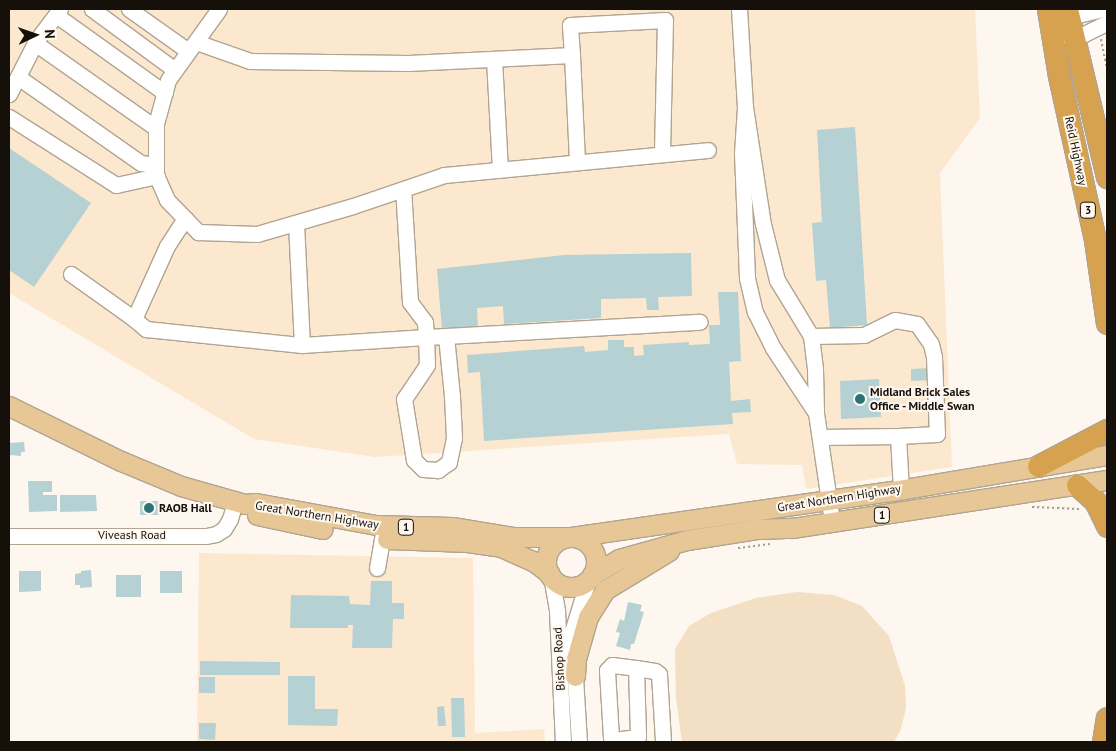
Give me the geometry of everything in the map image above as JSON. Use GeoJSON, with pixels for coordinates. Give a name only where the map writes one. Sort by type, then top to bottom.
{"type":"FeatureCollection","features":[{"type":"Feature","properties":{"kind":"highway","name":"Reid Highway"},"geometry":{"type":"LineString","coordinates":[[1060,21],[1106,168]]}},
{"type":"Feature","properties":{"kind":"highway","name":"Reid Highway"},"geometry":{"type":"LineString","coordinates":[[1060,21],[1107,324]]}},
{"type":"Feature","properties":{"kind":"highway"},"geometry":{"type":"LineString","coordinates":[[1038,466],[1107,430]]}},
{"type":"Feature","properties":{"kind":"highway"},"geometry":{"type":"LineString","coordinates":[[1077,485],[1095,501],[1107,526]]}},
{"type":"Feature","properties":{"kind":"highway"},"geometry":{"type":"LineString","coordinates":[[1103,742],[1107,718]]}},
{"type":"Feature","properties":{"kind":"main road","name":"Great Northern Highway"},"geometry":{"type":"LineString","coordinates":[[9,406],[120,462],[181,486],[240,503],[256,503],[350,522],[384,532],[501,548],[533,561],[550,575]]}},
{"type":"Feature","properties":{"kind":"main road","name":"Great Northern Highway"},"geometry":{"type":"LineString","coordinates":[[384,532],[452,527],[514,537],[570,537],[902,489],[1107,455]]}},
{"type":"Feature","properties":{"kind":"main road","name":"Great Northern Highway"},"geometry":{"type":"LineString","coordinates":[[590,577],[619,558],[687,540],[758,529],[793,528],[1107,480]]}},
{"type":"Feature","properties":{"kind":"main road"},"geometry":{"type":"LineString","coordinates":[[902,489],[910,500],[933,507]]}},
{"type":"Feature","properties":{"kind":"main road","name":"1"},"geometry":{"type":"LineString","coordinates":[[570,537],[586,542],[593,550],[596,565],[590,577],[579,585],[568,586],[558,583],[550,575],[546,564],[548,553],[558,540],[570,537]]}},
{"type":"Feature","properties":{"kind":"main road"},"geometry":{"type":"LineString","coordinates":[[575,676],[576,658],[588,617],[605,590],[687,540]]}},
{"type":"Feature","properties":{"kind":"street"},"geometry":{"type":"LineString","coordinates":[[92,9],[175,70]]}},
{"type":"Feature","properties":{"kind":"street"},"geometry":{"type":"LineString","coordinates":[[129,9],[192,46],[250,61],[408,63],[572,55]]}},
{"type":"Feature","properties":{"kind":"street"},"geometry":{"type":"LineString","coordinates":[[219,9],[168,80],[156,128],[157,171],[167,200],[198,232],[257,234],[444,175],[708,150]]}},
{"type":"Feature","properties":{"kind":"street"},"geometry":{"type":"LineString","coordinates":[[739,9],[745,106],[763,224],[777,280],[811,336],[815,369],[816,412],[832,522]]}},
{"type":"Feature","properties":{"kind":"street"},"geometry":{"type":"LineString","coordinates":[[1060,21],[1103,9]]}},
{"type":"Feature","properties":{"kind":"street"},"geometry":{"type":"LineString","coordinates":[[9,94],[35,43],[58,12],[165,93]]}},
{"type":"Feature","properties":{"kind":"street"},"geometry":{"type":"LineString","coordinates":[[577,162],[570,25],[665,20],[662,154]]}},
{"type":"Feature","properties":{"kind":"street"},"geometry":{"type":"LineString","coordinates":[[1060,21],[1084,34],[1104,29]]}},
{"type":"Feature","properties":{"kind":"street"},"geometry":{"type":"LineString","coordinates":[[35,43],[156,128]]}},
{"type":"Feature","properties":{"kind":"street"},"geometry":{"type":"LineString","coordinates":[[494,59],[500,170]]}},
{"type":"Feature","properties":{"kind":"street"},"geometry":{"type":"LineString","coordinates":[[18,77],[141,163],[157,171]]}},
{"type":"Feature","properties":{"kind":"street"},"geometry":{"type":"LineString","coordinates":[[745,106],[742,153],[746,278],[755,312],[773,348],[816,412]]}},
{"type":"Feature","properties":{"kind":"street"},"geometry":{"type":"LineString","coordinates":[[9,117],[116,185],[157,171]]}},
{"type":"Feature","properties":{"kind":"street"},"geometry":{"type":"LineString","coordinates":[[403,189],[410,302],[425,322],[427,364],[404,399],[414,460],[423,469],[438,470],[449,462],[454,438],[446,336]]}},
{"type":"Feature","properties":{"kind":"street"},"geometry":{"type":"LineString","coordinates":[[134,320],[167,246],[185,218]]}},
{"type":"Feature","properties":{"kind":"street"},"geometry":{"type":"LineString","coordinates":[[296,223],[302,344]]}},
{"type":"Feature","properties":{"kind":"street"},"geometry":{"type":"LineString","coordinates":[[71,274],[146,329],[302,344],[700,322]]}},
{"type":"Feature","properties":{"kind":"street"},"geometry":{"type":"LineString","coordinates":[[811,336],[864,336],[895,320],[917,324],[931,344],[934,357],[937,434],[820,437]]}},
{"type":"Feature","properties":{"kind":"street"},"geometry":{"type":"LineString","coordinates":[[898,436],[902,489]]}},
{"type":"Feature","properties":{"kind":"street","name":"Viveash Road"},"geometry":{"type":"LineString","coordinates":[[9,536],[206,536],[216,534],[224,529],[240,503]]}},
{"type":"Feature","properties":{"kind":"street"},"geometry":{"type":"LineString","coordinates":[[377,568],[384,532]]}},
{"type":"Feature","properties":{"kind":"street","name":"Bishop Road"},"geometry":{"type":"LineString","coordinates":[[550,575],[557,611],[563,742]]}},
{"type":"Feature","properties":{"kind":"street","name":"Bishop Road"},"geometry":{"type":"LineString","coordinates":[[578,742],[575,676],[569,674],[570,644],[576,614],[590,577]]}},
{"type":"Feature","properties":{"kind":"street"},"geometry":{"type":"LineString","coordinates":[[636,668],[638,737],[633,740],[612,740],[608,668],[612,665],[636,668],[655,671],[659,674],[663,742]]}},
{"type":"Feature","properties":{"kind":"path"},"geometry":{"type":"LineString","coordinates":[[1104,29],[1107,71]]}},
{"type":"Feature","properties":{"kind":"shaded area"},"geometry":{"type":"Polygon","coordinates":[[[9,9],[975,9],[980,118],[940,173],[952,467],[806,489],[802,465],[737,464],[729,434],[375,457],[254,439],[9,293],[9,9]]]}},
{"type":"Feature","properties":{"kind":"shaded area"},"geometry":{"type":"Polygon","coordinates":[[[199,553],[473,558],[475,733],[544,729],[545,742],[197,742],[199,553]]]}},
{"type":"Feature","properties":{"kind":"shaded area"},"geometry":{"type":"Polygon","coordinates":[[[797,592],[834,595],[862,606],[889,636],[905,686],[906,708],[901,729],[894,742],[682,742],[676,698],[675,649],[689,626],[711,613],[756,598],[797,592]]]}},
{"type":"Feature","properties":{"kind":"building"},"geometry":{"type":"Polygon","coordinates":[[[855,127],[867,325],[830,328],[826,280],[816,281],[812,223],[822,222],[817,130],[855,127]]]}},
{"type":"Feature","properties":{"kind":"building"},"geometry":{"type":"Polygon","coordinates":[[[9,148],[91,203],[34,287],[9,270],[9,148]]]}},
{"type":"Feature","properties":{"kind":"building"},"geometry":{"type":"Polygon","coordinates":[[[691,253],[692,296],[658,297],[659,310],[647,310],[646,298],[601,299],[601,318],[504,324],[503,306],[477,308],[478,328],[442,330],[437,269],[564,255],[691,253]]]}},
{"type":"Feature","properties":{"kind":"building"},"geometry":{"type":"Polygon","coordinates":[[[718,292],[738,292],[741,361],[729,362],[731,401],[750,399],[751,412],[732,413],[733,424],[484,441],[480,372],[468,373],[467,355],[584,346],[585,352],[608,350],[608,340],[624,340],[624,347],[634,347],[634,356],[644,355],[643,345],[689,342],[689,345],[710,344],[709,325],[720,325],[718,292]]]}},
{"type":"Feature","properties":{"kind":"building"},"geometry":{"type":"Polygon","coordinates":[[[930,368],[931,380],[911,381],[911,369],[930,368]]]}},
{"type":"Feature","properties":{"kind":"building","name":"Midland Brick Sales Office - Middle Swan"},"geometry":{"type":"Polygon","coordinates":[[[879,379],[881,417],[841,419],[840,381],[879,379]]]}},
{"type":"Feature","properties":{"kind":"building"},"geometry":{"type":"Polygon","coordinates":[[[24,442],[25,452],[21,452],[21,456],[9,455],[9,443],[24,442]]]}},
{"type":"Feature","properties":{"kind":"building"},"geometry":{"type":"Polygon","coordinates":[[[28,481],[52,481],[52,492],[43,492],[43,495],[57,495],[57,511],[29,512],[28,481]]]}},
{"type":"Feature","properties":{"kind":"building"},"geometry":{"type":"Polygon","coordinates":[[[60,495],[96,495],[97,511],[60,512],[60,495]]]}},
{"type":"Feature","properties":{"kind":"building","name":"RAOB Hall"},"geometry":{"type":"Polygon","coordinates":[[[140,501],[158,501],[159,515],[140,515],[140,501]]]}},
{"type":"Feature","properties":{"kind":"building"},"geometry":{"type":"Polygon","coordinates":[[[91,570],[92,587],[80,588],[80,585],[75,585],[75,574],[91,570]]]}},
{"type":"Feature","properties":{"kind":"building"},"geometry":{"type":"Polygon","coordinates":[[[19,571],[41,571],[41,591],[19,592],[19,571]]]}},
{"type":"Feature","properties":{"kind":"building"},"geometry":{"type":"Polygon","coordinates":[[[160,571],[182,571],[182,593],[160,593],[160,571]]]}},
{"type":"Feature","properties":{"kind":"building"},"geometry":{"type":"Polygon","coordinates":[[[116,575],[141,575],[141,597],[116,597],[116,575]]]}},
{"type":"Feature","properties":{"kind":"building"},"geometry":{"type":"Polygon","coordinates":[[[371,581],[392,581],[392,603],[404,603],[404,619],[393,619],[392,648],[352,648],[353,625],[348,625],[348,628],[290,628],[291,595],[349,596],[350,604],[370,605],[371,581]]]}},
{"type":"Feature","properties":{"kind":"building"},"geometry":{"type":"Polygon","coordinates":[[[628,602],[642,605],[640,611],[644,612],[634,644],[631,644],[630,650],[616,646],[620,633],[616,632],[620,619],[624,621],[628,602]]]}},
{"type":"Feature","properties":{"kind":"building"},"geometry":{"type":"Polygon","coordinates":[[[200,661],[280,662],[280,675],[200,675],[200,661]]]}},
{"type":"Feature","properties":{"kind":"building"},"geometry":{"type":"Polygon","coordinates":[[[288,676],[315,676],[315,709],[338,709],[337,726],[288,725],[288,676]]]}},
{"type":"Feature","properties":{"kind":"building"},"geometry":{"type":"Polygon","coordinates":[[[199,677],[215,677],[215,693],[199,693],[199,677]]]}},
{"type":"Feature","properties":{"kind":"building"},"geometry":{"type":"Polygon","coordinates":[[[451,698],[464,698],[465,737],[452,737],[451,698]]]}},
{"type":"Feature","properties":{"kind":"building"},"geometry":{"type":"Polygon","coordinates":[[[444,706],[446,726],[438,726],[437,707],[444,706]]]}},
{"type":"Feature","properties":{"kind":"building"},"geometry":{"type":"Polygon","coordinates":[[[199,723],[216,723],[215,740],[199,739],[199,723]]]}},
{"type":"Feature","properties":{"kind":"place","name":"Midland Brick Sales Office - Middle Swan"},"geometry":{"type":"Point","coordinates":[860,399]}},
{"type":"Feature","properties":{"kind":"place","name":"RAOB Hall"},"geometry":{"type":"Point","coordinates":[149,508]}}]}
